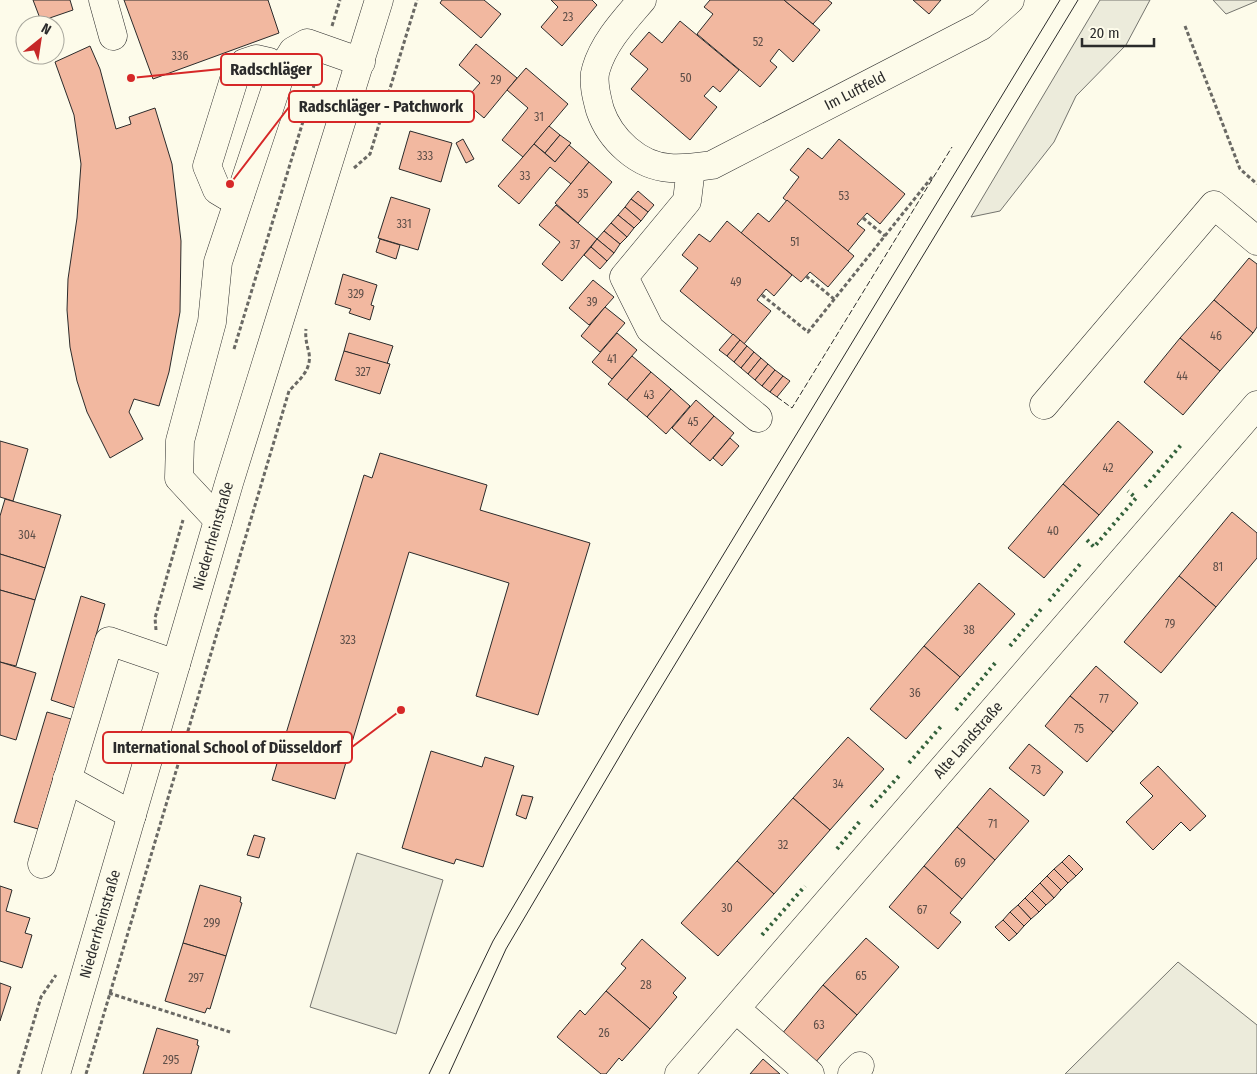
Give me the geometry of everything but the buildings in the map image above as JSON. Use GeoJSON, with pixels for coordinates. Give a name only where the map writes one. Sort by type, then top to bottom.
{"type":"FeatureCollection","features":[{"type":"Feature","properties":{"kind":"street"},"geometry":{"type":"LineString","coordinates":[[103,0],[113,36]]}},
{"type":"Feature","properties":{"kind":"street","name":"Niederrheinstraße"},"geometry":{"type":"LineString","coordinates":[[56,1074],[218,520],[379,0]]}},
{"type":"Feature","properties":{"kind":"street","name":"Im Luftfeld"},"geometry":{"type":"LineString","coordinates":[[642,0],[608,42],[595,71],[596,98],[605,125],[624,148],[644,160],[668,168],[691,168],[712,164],[981,26],[1010,0]]}},
{"type":"Feature","properties":{"kind":"street"},"geometry":{"type":"LineString","coordinates":[[218,520],[179,478],[180,441],[212,322],[218,262],[283,67],[294,51],[306,43],[361,62]]}},
{"type":"Feature","properties":{"kind":"street"},"geometry":{"type":"LineString","coordinates":[[240,195],[227,196],[217,190],[207,166],[236,73],[244,63],[256,58],[269,62],[275,70],[276,88]]}},
{"type":"Feature","properties":{"kind":"street"},"geometry":{"type":"LineString","coordinates":[[691,168],[687,201],[624,277],[650,328],[758,418]]}},
{"type":"Feature","properties":{"kind":"street"},"geometry":{"type":"LineString","coordinates":[[1044,405],[1214,206],[1257,241]]}},
{"type":"Feature","properties":{"kind":"street","name":"Alte Landstraße"},"geometry":{"type":"LineString","coordinates":[[679,1074],[1257,405]]}},
{"type":"Feature","properties":{"kind":"street"},"geometry":{"type":"LineString","coordinates":[[42,864],[109,641],[176,664]]}},
{"type":"Feature","properties":{"kind":"street"},"geometry":{"type":"LineString","coordinates":[[67,779],[132,815]]}},
{"type":"Feature","properties":{"kind":"street"},"geometry":{"type":"LineString","coordinates":[[736,1009],[810,1074]]}},
{"type":"Feature","properties":{"kind":"path"},"geometry":{"type":"LineString","coordinates":[[352,170],[370,154],[416,0]]}},
{"type":"Feature","properties":{"kind":"path"},"geometry":{"type":"LineString","coordinates":[[1185,26],[1240,169],[1257,184]]}},
{"type":"Feature","properties":{"kind":"path"},"geometry":{"type":"LineString","coordinates":[[232,356],[320,63]]}},
{"type":"Feature","properties":{"kind":"path"},"geometry":{"type":"LineString","coordinates":[[762,295],[808,332],[932,177]]}},
{"type":"Feature","properties":{"kind":"path"},"geometry":{"type":"LineString","coordinates":[[863,218],[885,236]]}},
{"type":"Feature","properties":{"kind":"path"},"geometry":{"type":"LineString","coordinates":[[806,276],[834,299]]}},
{"type":"Feature","properties":{"kind":"path"},"geometry":{"type":"LineString","coordinates":[[86,1074],[289,391],[306,373],[309,356],[305,340],[306,320]]}},
{"type":"Feature","properties":{"kind":"path"},"geometry":{"type":"LineString","coordinates":[[18,1074],[42,997],[60,969]]}},
{"type":"Feature","properties":{"kind":"path"},"geometry":{"type":"LineString","coordinates":[[83,984],[230,1032]]}},
{"type":"Feature","properties":{"kind":"shaded area"},"geometry":{"type":"Polygon","coordinates":[[[1100,0],[1150,0],[1126,45],[1076,96],[1054,142],[1000,211],[971,217],[1100,0]]]}},
{"type":"Feature","properties":{"kind":"shaded area"},"geometry":{"type":"Polygon","coordinates":[[[1213,0],[1257,0],[1257,1],[1226,14],[1213,0]]]}},
{"type":"Feature","properties":{"kind":"shaded area"},"geometry":{"type":"Polygon","coordinates":[[[357,853],[443,880],[396,1034],[310,1007],[357,853]]]}},
{"type":"Feature","properties":{"kind":"shaded area"},"geometry":{"type":"Polygon","coordinates":[[[1178,962],[1257,1025],[1257,1074],[1065,1074],[1178,962]]]}},
{"type":"Feature","properties":{"kind":"tram line"},"geometry":{"type":"LineString","coordinates":[[429,1074],[493,941],[623,720],[1060,0]]}},
{"type":"Feature","properties":{"kind":"tram line"},"geometry":{"type":"LineString","coordinates":[[449,1074],[506,949],[634,732],[1078,0]]}},
{"type":"Feature","properties":{"kind":"hedge"},"geometry":{"type":"LineString","coordinates":[[1145,487],[1181,445]]}},
{"type":"Feature","properties":{"kind":"hedge"},"geometry":{"type":"LineString","coordinates":[[1087,540],[1094,547],[1136,498],[1128,491]]}},
{"type":"Feature","properties":{"kind":"hedge"},"geometry":{"type":"LineString","coordinates":[[1049,601],[1081,563]]}},
{"type":"Feature","properties":{"kind":"hedge"},"geometry":{"type":"LineString","coordinates":[[1010,646],[1042,608]]}},
{"type":"Feature","properties":{"kind":"hedge"},"geometry":{"type":"LineString","coordinates":[[956,710],[996,662]]}},
{"type":"Feature","properties":{"kind":"hedge"},"geometry":{"type":"LineString","coordinates":[[909,763],[943,724]]}},
{"type":"Feature","properties":{"kind":"hedge"},"geometry":{"type":"LineString","coordinates":[[871,807],[899,776]]}},
{"type":"Feature","properties":{"kind":"hedge"},"geometry":{"type":"LineString","coordinates":[[837,849],[860,821]]}},
{"type":"Feature","properties":{"kind":"hedge"},"geometry":{"type":"LineString","coordinates":[[762,935],[805,886]]}},
{"type":"Feature","properties":{"kind":"fence"},"geometry":{"type":"LineString","coordinates":[[777,397],[792,408],[952,147]]}},
{"type":"Feature","properties":{"kind":"place","name":"Radschläger"},"geometry":{"type":"Point","coordinates":[131,78]}},
{"type":"Feature","properties":{"kind":"place","name":"Radschläger - Patchwork"},"geometry":{"type":"Point","coordinates":[230,184]}},
{"type":"Feature","properties":{"kind":"place","name":"International School of Düsseldorf"},"geometry":{"type":"Point","coordinates":[401,710]}}]}
